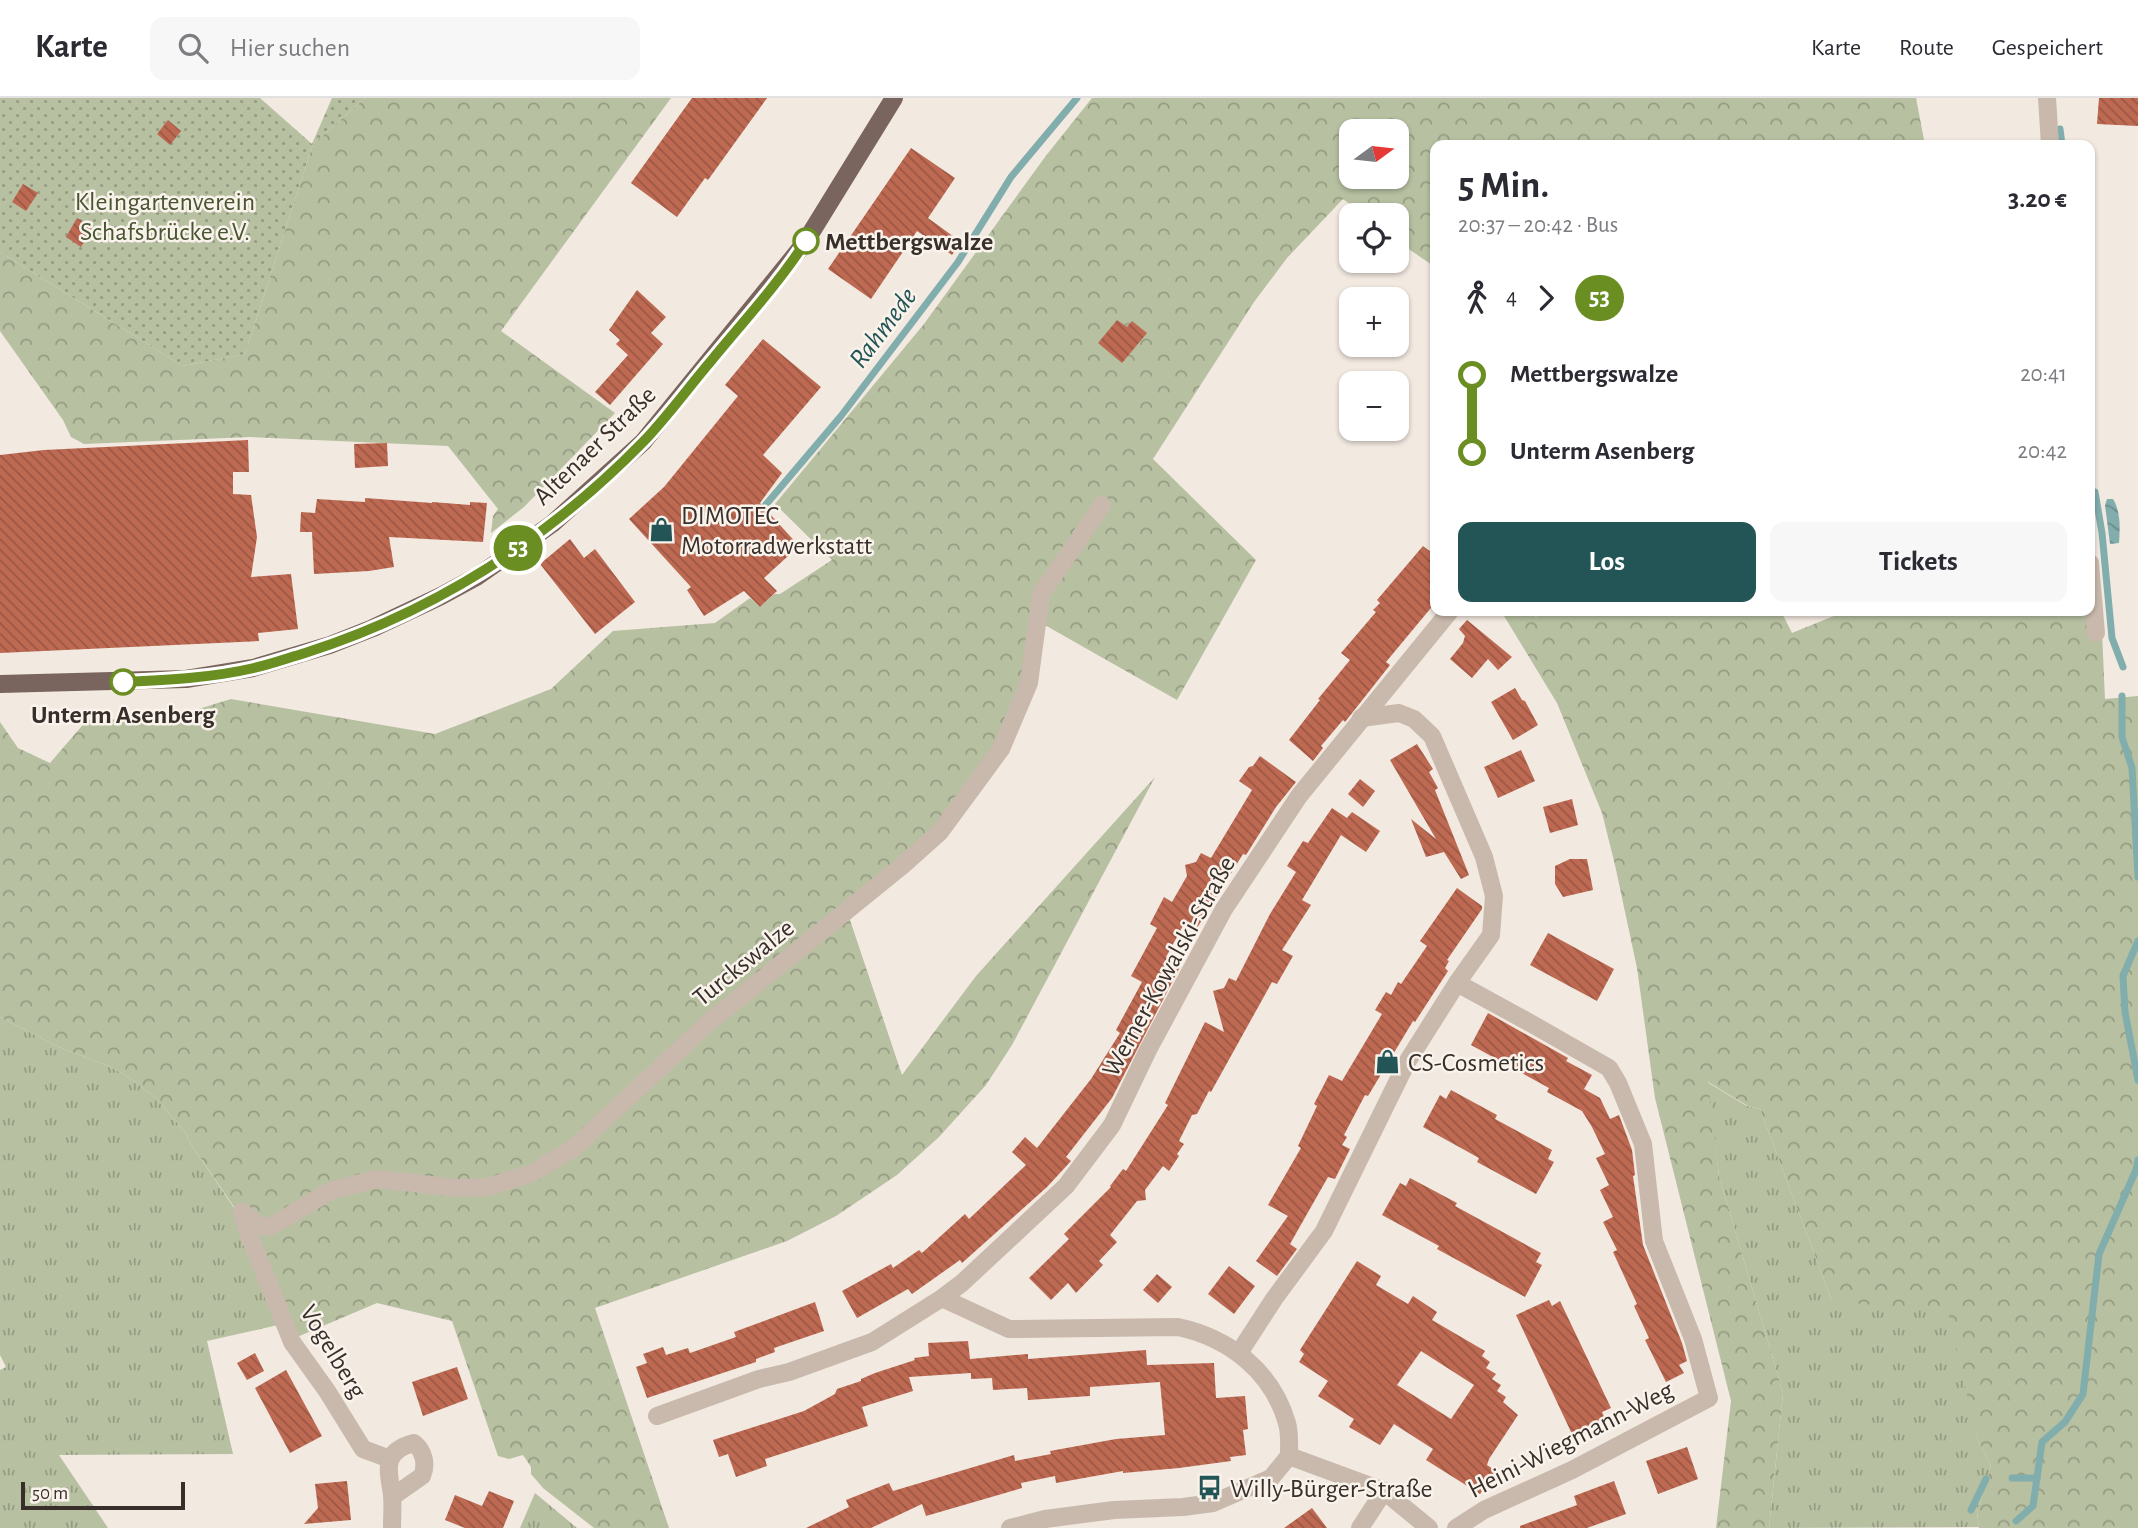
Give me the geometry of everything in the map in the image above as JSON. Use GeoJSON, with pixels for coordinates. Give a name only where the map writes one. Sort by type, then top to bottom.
{"type":"FeatureCollection","features":[{"type":"Feature","properties":{"kind":"main road","name":"Altenaer Straße"},"geometry":{"type":"LineString","coordinates":[[0,684],[186,679],[253,668],[330,645],[373,628],[478,576],[552,524],[643,442],[804,244],[894,98]]}},
{"type":"Feature","properties":{"kind":"street"},"geometry":{"type":"LineString","coordinates":[[2048,107],[2050,140]]}},
{"type":"Feature","properties":{"kind":"street","name":"Turckswalze"},"geometry":{"type":"LineString","coordinates":[[242,1212],[261,1226],[270,1227],[330,1191],[376,1179],[458,1188],[488,1187],[532,1173],[574,1148],[707,1024],[821,933],[940,832],[1001,749],[1029,683],[1041,594],[1102,505]]}},
{"type":"Feature","properties":{"kind":"street","name":"Werner-Kowalski-Straße"},"geometry":{"type":"LineString","coordinates":[[657,1416],[872,1342],[962,1283],[1066,1186],[1112,1125],[1148,1050],[1224,909],[1299,796],[1446,616]]}},
{"type":"Feature","properties":{"kind":"street"},"geometry":{"type":"LineString","coordinates":[[2095,616],[2096,633]]}},
{"type":"Feature","properties":{"kind":"street"},"geometry":{"type":"LineString","coordinates":[[1239,1353],[1274,1299],[1324,1231],[1407,1062],[1491,935],[1494,896],[1484,857],[1432,736],[1414,719],[1399,713],[1361,718]]}},
{"type":"Feature","properties":{"kind":"street","name":"Heini-Wiegmann-Weg"},"geometry":{"type":"LineString","coordinates":[[1456,1528],[1484,1510],[1572,1470],[1709,1398],[1693,1339],[1654,1241],[1643,1144],[1609,1068],[1457,984]]}},
{"type":"Feature","properties":{"kind":"street","name":"Vogelberg"},"geometry":{"type":"LineString","coordinates":[[242,1212],[292,1342],[363,1449],[390,1459]]}},
{"type":"Feature","properties":{"kind":"street"},"geometry":{"type":"LineString","coordinates":[[942,1298],[1009,1329],[1178,1327],[1201,1332],[1239,1353],[1261,1373],[1275,1394],[1288,1425],[1289,1455],[1270,1478],[1213,1503],[1045,1518],[1010,1528]]}},
{"type":"Feature","properties":{"kind":"street"},"geometry":{"type":"LineString","coordinates":[[392,1497],[422,1476],[424,1462],[421,1448],[414,1443],[402,1446],[390,1459],[387,1472],[392,1497],[392,1528]]}},
{"type":"Feature","properties":{"kind":"street"},"geometry":{"type":"LineString","coordinates":[[1289,1455],[1384,1491],[1429,1528]]}},
{"type":"Feature","properties":{"kind":"street"},"geometry":{"type":"LineString","coordinates":[[1360,1528],[1384,1491]]}},
{"type":"Feature","properties":{"kind":"green space","name":"Kleingartenverein Schafsbrücke e.V."},"geometry":{"type":"Polygon","coordinates":[[[0,98],[260,98],[312,144],[332,98],[365,98],[313,144],[245,354],[183,366],[0,252],[0,98]]]}},
{"type":"Feature","properties":{"kind":"green space"},"geometry":{"type":"Polygon","coordinates":[[[365,98],[671,98],[501,331],[615,413],[524,507],[491,533],[493,516],[498,509],[448,446],[250,437],[84,444],[71,437],[63,420],[0,331],[0,252],[183,366],[245,354],[313,144],[365,98]]]}},
{"type":"Feature","properties":{"kind":"green space"},"geometry":{"type":"Polygon","coordinates":[[[1092,98],[1916,98],[1924,140],[1430,140],[1430,264],[1409,249],[1409,203],[1348,203],[1343,199],[1287,258],[1254,302],[1153,459],[1256,560],[1177,700],[1043,624],[1004,753],[849,917],[902,1075],[976,976],[1155,777],[1012,1045],[986,1085],[939,1137],[897,1175],[836,1216],[787,1241],[595,1308],[669,1528],[594,1528],[543,1488],[531,1474],[531,1467],[523,1455],[509,1459],[498,1456],[452,1321],[377,1303],[297,1337],[278,1325],[241,1239],[234,1207],[186,1133],[155,1097],[111,1067],[59,1047],[0,1017],[0,722],[18,748],[50,763],[87,720],[166,719],[231,699],[435,734],[551,689],[613,631],[715,623],[750,598],[760,607],[774,594],[780,594],[832,560],[775,504],[924,324],[1045,157],[1092,98]]]}},
{"type":"Feature","properties":{"kind":"green space"},"geometry":{"type":"Polygon","coordinates":[[[1504,616],[1784,616],[1792,633],[1834,616],[2091,616],[2102,633],[2105,699],[2138,696],[2138,1528],[1979,1528],[1977,1512],[1991,1465],[1977,1438],[1948,1312],[1832,1301],[1760,1109],[1748,1106],[1708,1082],[1719,1176],[1783,1393],[1769,1528],[1716,1528],[1731,1401],[1655,1098],[1637,968],[1615,865],[1602,813],[1557,703],[1504,616]]]}},
{"type":"Feature","properties":{"kind":"green space"},"geometry":{"type":"Polygon","coordinates":[[[2138,938],[2138,1102],[1972,1410],[1977,1438],[1991,1465],[1977,1512],[1979,1527],[1769,1528],[1783,1393],[1719,1176],[1707,1082],[1747,1106],[1760,1109],[1832,1301],[2138,938]]]}},
{"type":"Feature","properties":{"kind":"green space"},"geometry":{"type":"Polygon","coordinates":[[[0,1017],[59,1047],[111,1067],[155,1097],[186,1133],[234,1208],[241,1239],[278,1325],[207,1341],[233,1454],[59,1455],[108,1528],[0,1528],[0,1370],[6,1367],[0,1355],[0,1017]]]}},
{"type":"Feature","properties":{"kind":"green space"},"geometry":{"type":"Polygon","coordinates":[[[535,1493],[577,1528],[520,1528],[535,1493]]]}},
{"type":"Feature","properties":{"kind":"water"},"geometry":{"type":"Polygon","coordinates":[[[2107,499],[2113,499],[2117,509],[2119,543],[2110,544],[2105,505],[2107,499]]]}},
{"type":"Feature","properties":{"kind":"building"},"geometry":{"type":"Polygon","coordinates":[[[692,98],[767,98],[708,180],[705,178],[677,217],[631,183],[692,98]]]}},
{"type":"Feature","properties":{"kind":"building"},"geometry":{"type":"Polygon","coordinates":[[[2099,98],[2138,98],[2138,126],[2097,124],[2099,98]]]}},
{"type":"Feature","properties":{"kind":"building"},"geometry":{"type":"Polygon","coordinates":[[[168,120],[181,131],[170,145],[157,134],[168,120]]]}},
{"type":"Feature","properties":{"kind":"building"},"geometry":{"type":"Polygon","coordinates":[[[911,148],[955,178],[928,218],[961,242],[952,255],[917,231],[871,299],[828,269],[911,148]]]}},
{"type":"Feature","properties":{"kind":"building"},"geometry":{"type":"Polygon","coordinates":[[[23,184],[38,193],[26,211],[12,202],[23,184]]]}},
{"type":"Feature","properties":{"kind":"building"},"geometry":{"type":"Polygon","coordinates":[[[77,218],[92,227],[81,247],[66,237],[77,218]]]}},
{"type":"Feature","properties":{"kind":"building"},"geometry":{"type":"Polygon","coordinates":[[[637,290],[666,317],[651,333],[663,344],[610,405],[595,392],[628,355],[616,344],[620,340],[609,330],[637,290]]]}},
{"type":"Feature","properties":{"kind":"building"},"geometry":{"type":"Polygon","coordinates":[[[1117,320],[1127,327],[1132,321],[1147,333],[1122,363],[1098,343],[1117,320]]]}},
{"type":"Feature","properties":{"kind":"building"},"geometry":{"type":"Polygon","coordinates":[[[763,339],[821,387],[763,455],[782,473],[760,503],[799,546],[764,578],[777,591],[760,607],[744,591],[704,616],[687,590],[691,587],[629,519],[664,487],[738,396],[725,385],[763,339]]]}},
{"type":"Feature","properties":{"kind":"building"},"geometry":{"type":"Polygon","coordinates":[[[248,440],[249,472],[233,472],[233,494],[251,495],[257,537],[251,577],[291,574],[298,629],[258,633],[259,641],[0,653],[0,455],[44,450],[248,440]]]}},
{"type":"Feature","properties":{"kind":"building"},"geometry":{"type":"Polygon","coordinates":[[[387,443],[388,466],[355,468],[354,444],[387,443]]]}},
{"type":"Feature","properties":{"kind":"building"},"geometry":{"type":"Polygon","coordinates":[[[365,498],[470,505],[470,502],[487,503],[483,542],[389,537],[394,567],[314,574],[312,532],[300,532],[301,512],[315,513],[317,499],[365,502],[365,498]]]}},
{"type":"Feature","properties":{"kind":"building"},"geometry":{"type":"Polygon","coordinates":[[[570,539],[584,558],[595,549],[635,602],[595,634],[540,564],[570,539]]]}},
{"type":"Feature","properties":{"kind":"building"},"geometry":{"type":"Polygon","coordinates":[[[1423,546],[1430,551],[1430,609],[1386,662],[1390,665],[1345,722],[1343,720],[1321,746],[1323,748],[1313,761],[1289,740],[1350,660],[1341,653],[1376,612],[1373,610],[1380,603],[1377,600],[1423,546]]]}},
{"type":"Feature","properties":{"kind":"building"},"geometry":{"type":"Polygon","coordinates":[[[1467,620],[1512,657],[1498,670],[1488,659],[1472,678],[1450,659],[1463,643],[1465,636],[1459,629],[1467,620]]]}},
{"type":"Feature","properties":{"kind":"building"},"geometry":{"type":"Polygon","coordinates":[[[1515,688],[1538,725],[1513,740],[1491,702],[1515,688]]]}},
{"type":"Feature","properties":{"kind":"building"},"geometry":{"type":"Polygon","coordinates":[[[1417,744],[1433,769],[1429,772],[1438,788],[1435,790],[1469,875],[1461,879],[1444,852],[1426,857],[1411,819],[1436,839],[1390,760],[1417,744]]]}},
{"type":"Feature","properties":{"kind":"building"},"geometry":{"type":"Polygon","coordinates":[[[1521,750],[1535,781],[1498,798],[1484,767],[1521,750]]]}},
{"type":"Feature","properties":{"kind":"building"},"geometry":{"type":"Polygon","coordinates":[[[1260,756],[1296,782],[1276,807],[1246,855],[1243,854],[1197,928],[1185,922],[1166,957],[1181,965],[1112,1098],[1066,1157],[1071,1161],[1047,1187],[962,1263],[960,1260],[912,1294],[908,1289],[857,1318],[842,1291],[891,1264],[893,1268],[919,1250],[922,1253],[965,1214],[969,1219],[1026,1165],[1012,1152],[1025,1137],[1037,1148],[1091,1079],[1120,1033],[1116,1030],[1142,982],[1131,976],[1157,928],[1150,924],[1164,897],[1172,902],[1187,876],[1185,865],[1196,862],[1201,853],[1211,858],[1252,790],[1239,781],[1260,756]]]}},
{"type":"Feature","properties":{"kind":"building"},"geometry":{"type":"Polygon","coordinates":[[[1360,779],[1375,791],[1363,807],[1348,794],[1360,779]]]}},
{"type":"Feature","properties":{"kind":"building"},"geometry":{"type":"Polygon","coordinates":[[[1572,799],[1578,825],[1550,833],[1543,807],[1572,799]]]}},
{"type":"Feature","properties":{"kind":"building"},"geometry":{"type":"Polygon","coordinates":[[[1332,808],[1347,818],[1352,812],[1380,831],[1366,852],[1341,835],[1302,900],[1311,905],[1282,950],[1293,956],[1277,984],[1272,982],[1211,1092],[1209,1091],[1197,1114],[1192,1115],[1179,1141],[1184,1144],[1177,1154],[1179,1156],[1169,1171],[1163,1166],[1145,1190],[1146,1200],[1137,1201],[1110,1235],[1117,1242],[1099,1261],[1103,1265],[1076,1293],[1068,1283],[1051,1300],[1029,1278],[1069,1239],[1064,1234],[1111,1187],[1123,1169],[1126,1171],[1168,1105],[1165,1103],[1205,1022],[1224,1032],[1213,991],[1224,988],[1229,978],[1236,981],[1270,914],[1296,872],[1287,866],[1303,841],[1308,843],[1332,808]]]}},
{"type":"Feature","properties":{"kind":"building"},"geometry":{"type":"Polygon","coordinates":[[[1570,859],[1587,859],[1593,890],[1563,897],[1555,884],[1555,866],[1570,859]]]}},
{"type":"Feature","properties":{"kind":"building"},"geometry":{"type":"Polygon","coordinates":[[[1457,888],[1482,906],[1482,909],[1447,960],[1449,961],[1445,968],[1448,971],[1415,1022],[1413,1021],[1368,1096],[1365,1095],[1344,1135],[1347,1137],[1342,1145],[1350,1149],[1335,1179],[1328,1177],[1290,1244],[1297,1249],[1277,1276],[1256,1261],[1288,1216],[1268,1205],[1301,1148],[1298,1146],[1317,1106],[1314,1104],[1329,1075],[1342,1081],[1382,1014],[1375,1010],[1386,992],[1391,995],[1398,982],[1401,984],[1427,946],[1420,941],[1457,888]]]}},
{"type":"Feature","properties":{"kind":"building"},"geometry":{"type":"Polygon","coordinates":[[[1548,933],[1614,969],[1597,1001],[1530,965],[1548,933]]]}},
{"type":"Feature","properties":{"kind":"building"},"geometry":{"type":"Polygon","coordinates":[[[1488,1013],[1568,1058],[1566,1061],[1592,1075],[1584,1089],[1600,1098],[1610,1119],[1619,1115],[1632,1150],[1643,1245],[1682,1343],[1687,1361],[1679,1365],[1684,1373],[1666,1382],[1645,1340],[1649,1338],[1634,1306],[1637,1304],[1613,1252],[1617,1250],[1603,1222],[1613,1217],[1600,1190],[1609,1185],[1596,1158],[1605,1154],[1592,1127],[1582,1111],[1547,1092],[1549,1088],[1471,1045],[1488,1013]]]}},
{"type":"Feature","properties":{"kind":"building"},"geometry":{"type":"Polygon","coordinates":[[[1451,1090],[1497,1115],[1495,1119],[1552,1150],[1548,1159],[1554,1162],[1536,1194],[1477,1162],[1479,1158],[1423,1127],[1440,1095],[1446,1099],[1451,1090]]]}},
{"type":"Feature","properties":{"kind":"building"},"geometry":{"type":"Polygon","coordinates":[[[1410,1178],[1541,1253],[1536,1262],[1542,1265],[1525,1297],[1437,1249],[1439,1246],[1382,1215],[1400,1183],[1406,1186],[1410,1178]]]}},
{"type":"Feature","properties":{"kind":"building"},"geometry":{"type":"Polygon","coordinates":[[[1357,1261],[1381,1276],[1376,1285],[1408,1304],[1413,1296],[1437,1312],[1432,1320],[1485,1351],[1482,1356],[1490,1362],[1486,1368],[1496,1374],[1492,1379],[1501,1385],[1497,1391],[1506,1397],[1503,1402],[1518,1415],[1489,1459],[1487,1465],[1496,1471],[1480,1494],[1426,1460],[1433,1449],[1394,1424],[1380,1445],[1349,1427],[1354,1419],[1318,1396],[1328,1381],[1299,1362],[1304,1354],[1300,1350],[1357,1261]],[[1421,1351],[1397,1385],[1451,1419],[1474,1385],[1421,1351]]]}},
{"type":"Feature","properties":{"kind":"building"},"geometry":{"type":"Polygon","coordinates":[[[1229,1266],[1255,1286],[1234,1314],[1208,1294],[1229,1266]]]}},
{"type":"Feature","properties":{"kind":"building"},"geometry":{"type":"Polygon","coordinates":[[[1157,1274],[1172,1287],[1158,1303],[1143,1290],[1157,1274]]]}},
{"type":"Feature","properties":{"kind":"building"},"geometry":{"type":"Polygon","coordinates":[[[1549,1300],[1552,1306],[1560,1301],[1611,1408],[1602,1412],[1605,1419],[1572,1434],[1516,1315],[1549,1300]]]}},
{"type":"Feature","properties":{"kind":"building"},"geometry":{"type":"Polygon","coordinates":[[[815,1302],[824,1331],[774,1348],[775,1352],[756,1359],[756,1362],[647,1398],[636,1367],[647,1363],[643,1354],[663,1347],[666,1355],[688,1348],[690,1353],[736,1337],[734,1332],[815,1302]]]}},
{"type":"Feature","properties":{"kind":"building"},"geometry":{"type":"Polygon","coordinates":[[[968,1341],[970,1359],[1028,1354],[1028,1359],[1146,1350],[1147,1365],[1214,1363],[1216,1398],[1245,1396],[1248,1429],[1243,1430],[1246,1455],[1230,1457],[1231,1461],[1179,1468],[1123,1471],[1056,1483],[1055,1476],[1021,1483],[1022,1488],[926,1516],[922,1504],[871,1528],[806,1528],[849,1507],[846,1500],[889,1483],[893,1491],[1014,1455],[1015,1461],[1051,1454],[1050,1451],[1116,1439],[1165,1435],[1160,1382],[1090,1387],[1090,1396],[1028,1400],[1027,1388],[993,1390],[992,1378],[971,1379],[971,1373],[909,1377],[913,1391],[862,1407],[868,1426],[765,1459],[767,1466],[736,1477],[728,1454],[719,1457],[713,1440],[804,1411],[835,1394],[837,1389],[915,1360],[914,1358],[929,1356],[928,1343],[968,1341]]]}},
{"type":"Feature","properties":{"kind":"building"},"geometry":{"type":"Polygon","coordinates":[[[255,1353],[264,1371],[247,1380],[237,1363],[255,1353]]]}},
{"type":"Feature","properties":{"kind":"building"},"geometry":{"type":"Polygon","coordinates":[[[457,1367],[468,1399],[423,1416],[412,1382],[457,1367]]]}},
{"type":"Feature","properties":{"kind":"building"},"geometry":{"type":"Polygon","coordinates":[[[286,1370],[322,1436],[290,1453],[255,1388],[286,1370]]]}},
{"type":"Feature","properties":{"kind":"building"},"geometry":{"type":"Polygon","coordinates":[[[1687,1447],[1698,1479],[1658,1494],[1646,1461],[1687,1447]]]}},
{"type":"Feature","properties":{"kind":"building"},"geometry":{"type":"Polygon","coordinates":[[[347,1481],[351,1520],[304,1524],[318,1508],[315,1484],[347,1481]]]}},
{"type":"Feature","properties":{"kind":"building"},"geometry":{"type":"Polygon","coordinates":[[[1614,1481],[1626,1514],[1587,1528],[1520,1528],[1577,1505],[1574,1496],[1614,1481]]]}},
{"type":"Feature","properties":{"kind":"building"},"geometry":{"type":"Polygon","coordinates":[[[489,1491],[514,1501],[503,1528],[465,1528],[445,1520],[455,1495],[482,1506],[489,1491]]]}},
{"type":"Feature","properties":{"kind":"building"},"geometry":{"type":"Polygon","coordinates":[[[1312,1508],[1327,1528],[1284,1528],[1312,1508]]]}},
{"type":"Feature","properties":{"kind":"waterway","name":"Rahmede"},"geometry":{"type":"LineString","coordinates":[[763,508],[841,416],[958,262],[1011,177],[1077,98]]}},
{"type":"Feature","properties":{"kind":"waterway"},"geometry":{"type":"LineString","coordinates":[[2060,129],[2061,140]]}},
{"type":"Feature","properties":{"kind":"waterway"},"geometry":{"type":"LineString","coordinates":[[2095,492],[2102,533],[2112,638],[2123,667]]}},
{"type":"Feature","properties":{"kind":"waterway"},"geometry":{"type":"LineString","coordinates":[[2122,696],[2122,737],[2132,768],[2138,877]]}},
{"type":"Feature","properties":{"kind":"waterway"},"geometry":{"type":"LineString","coordinates":[[2138,941],[2123,976],[2125,1012],[2138,1080]]}},
{"type":"Feature","properties":{"kind":"waterway"},"geometry":{"type":"LineString","coordinates":[[2016,1521],[2033,1506],[2042,1442],[2065,1422],[2083,1394],[2099,1254],[2138,1160]]}},
{"type":"Feature","properties":{"kind":"waterway"},"geometry":{"type":"LineString","coordinates":[[2012,1478],[2037,1478]]}},
{"type":"Feature","properties":{"kind":"waterway"},"geometry":{"type":"LineString","coordinates":[[1971,1510],[1986,1479]]}},
{"type":"Feature","properties":{"kind":"bus line","name":"53"},"geometry":{"type":"LineString","coordinates":[[123,682],[186,679],[264,666],[373,628],[478,576],[552,524],[643,442],[748,316],[806,241]]}},
{"type":"Feature","properties":{"kind":"place","name":"Mettbergswalze"},"geometry":{"type":"Point","coordinates":[806,241]}},
{"type":"Feature","properties":{"kind":"place","name":"DIMOTEC Motorradwerkstatt"},"geometry":{"type":"Point","coordinates":[661,530]}},
{"type":"Feature","properties":{"kind":"place","name":"Unterm Asenberg"},"geometry":{"type":"Point","coordinates":[123,682]}},
{"type":"Feature","properties":{"kind":"place","name":"CS-Cosmetics"},"geometry":{"type":"Point","coordinates":[1388,1062]}},
{"type":"Feature","properties":{"kind":"place","name":"Willy-Bürger-Straße"},"geometry":{"type":"Point","coordinates":[1210,1488]}}]}
